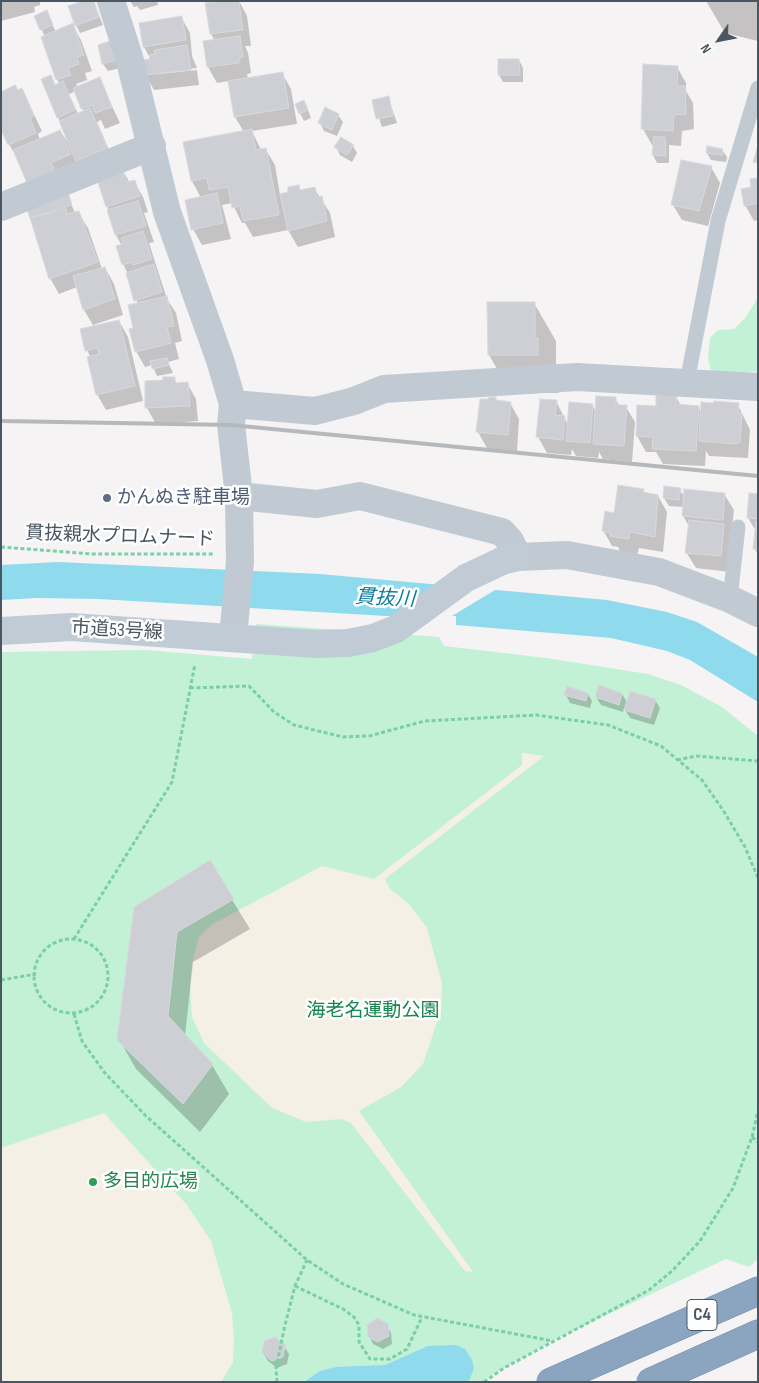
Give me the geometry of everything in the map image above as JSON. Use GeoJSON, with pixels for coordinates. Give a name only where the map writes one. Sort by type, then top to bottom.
{"type":"FeatureCollection","features":[{"type":"Feature","properties":{"kind":"highway"},"geometry":{"type":"LineString","coordinates":[[646,1339],[758,1279]]}},
{"type":"Feature","properties":{"kind":"highway","name":"C4"},"geometry":{"type":"LineString","coordinates":[[552,1382],[758,1291]]}},
{"type":"Feature","properties":{"kind":"highway","name":"C4"},"geometry":{"type":"LineString","coordinates":[[651,1382],[758,1334]]}},
{"type":"Feature","properties":{"kind":"highway"},"geometry":{"type":"LineString","coordinates":[[676,1382],[758,1354]]}},
{"type":"Feature","properties":{"kind":"street"},"geometry":{"type":"LineString","coordinates":[[111,1],[129,57],[167,212],[220,360],[233,404],[231,425],[239,496],[239,558],[234,626]]}},
{"type":"Feature","properties":{"kind":"street"},"geometry":{"type":"LineString","coordinates":[[1,207],[152,146]]}},
{"type":"Feature","properties":{"kind":"street"},"geometry":{"type":"LineString","coordinates":[[233,404],[315,411],[354,401],[384,389],[577,378],[687,382],[758,388]]}},
{"type":"Feature","properties":{"kind":"street"},"geometry":{"type":"LineString","coordinates":[[239,496],[317,504],[360,496],[502,532],[510,541],[518,557],[567,555],[659,572],[730,599],[758,613]]}},
{"type":"Feature","properties":{"kind":"street","name":"市道53号線"},"geometry":{"type":"LineString","coordinates":[[1,631],[72,627],[234,626],[316,644],[348,643],[373,638],[410,621],[466,578],[518,557]]}},
{"type":"Feature","properties":{"kind":"lane"},"geometry":{"type":"LineString","coordinates":[[687,382],[718,221],[758,88]]}},
{"type":"Feature","properties":{"kind":"lane"},"geometry":{"type":"LineString","coordinates":[[730,599],[738,527]]}},
{"type":"Feature","properties":{"kind":"path","name":"貫抜親水プロムナード"},"geometry":{"type":"LineString","coordinates":[[1,547],[92,554],[239,558]]}},
{"type":"Feature","properties":{"kind":"path"},"geometry":{"type":"LineString","coordinates":[[74,939],[172,782],[195,663]]}},
{"type":"Feature","properties":{"kind":"path"},"geometry":{"type":"LineString","coordinates":[[190,688],[248,686],[274,712],[294,725],[343,737],[369,736],[425,721],[536,714],[608,725],[661,746],[702,780],[745,847],[758,878]]}},
{"type":"Feature","properties":{"kind":"path"},"geometry":{"type":"LineString","coordinates":[[676,760],[696,756],[758,761]]}},
{"type":"Feature","properties":{"kind":"path"},"geometry":{"type":"LineString","coordinates":[[74,939],[86,942],[98,951],[104,960],[108,974],[105,992],[94,1006],[74,1014],[57,1010],[47,1004],[34,984],[36,974],[34,970],[38,959],[47,947],[61,940],[74,939]]}},
{"type":"Feature","properties":{"kind":"path"},"geometry":{"type":"LineString","coordinates":[[1,980],[36,974]]}},
{"type":"Feature","properties":{"kind":"path"},"geometry":{"type":"LineString","coordinates":[[74,1014],[82,1041],[104,1072],[145,1115],[307,1260],[343,1284],[386,1304],[422,1317],[553,1341]]}},
{"type":"Feature","properties":{"kind":"path"},"geometry":{"type":"LineString","coordinates":[[484,1382],[504,1368],[649,1290],[672,1271],[700,1241],[733,1188],[752,1136],[757,1114]]}},
{"type":"Feature","properties":{"kind":"path"},"geometry":{"type":"LineString","coordinates":[[752,1136],[758,1142]]}},
{"type":"Feature","properties":{"kind":"path"},"geometry":{"type":"LineString","coordinates":[[277,1382],[276,1368],[295,1286],[307,1260]]}},
{"type":"Feature","properties":{"kind":"path"},"geometry":{"type":"LineString","coordinates":[[295,1286],[343,1309],[354,1317],[360,1325],[359,1342],[370,1359],[390,1359],[407,1349],[422,1317]]}},
{"type":"Feature","properties":{"kind":"green space"},"geometry":{"type":"Polygon","coordinates":[[[758,297],[758,371],[726,376],[711,370],[708,359],[710,338],[718,330],[734,329],[746,317],[758,297]]]}},
{"type":"Feature","properties":{"kind":"green space","name":"海老名運動公園"},"geometry":{"type":"Polygon","coordinates":[[[256,624],[439,637],[444,646],[546,658],[648,674],[681,685],[722,707],[758,736],[758,1259],[749,1267],[726,1259],[555,1339],[488,1377],[484,1382],[1,1382],[1,652],[146,650],[252,659],[256,624]]]}},
{"type":"Feature","properties":{"kind":"sand"},"geometry":{"type":"Polygon","coordinates":[[[522,753],[544,756],[385,879],[390,889],[410,905],[427,928],[442,983],[441,1010],[423,1064],[401,1087],[359,1111],[473,1272],[465,1271],[351,1123],[341,1119],[306,1122],[272,1108],[204,1043],[192,1017],[190,987],[192,963],[199,937],[211,925],[322,866],[374,879],[522,765],[522,753]]]}},
{"type":"Feature","properties":{"kind":"sand","name":"多目的広場"},"geometry":{"type":"Polygon","coordinates":[[[104,1113],[187,1205],[211,1241],[232,1313],[233,1362],[221,1382],[1,1382],[1,1148],[104,1113]]]}},
{"type":"Feature","properties":{"kind":"water","name":"貫抜川"},"geometry":{"type":"Polygon","coordinates":[[[58,562],[320,574],[607,600],[667,612],[697,622],[758,657],[758,702],[690,660],[667,651],[611,638],[456,625],[456,616],[386,616],[99,599],[37,598],[1,600],[1,565],[58,562]]]}},
{"type":"Feature","properties":{"kind":"water"},"geometry":{"type":"Polygon","coordinates":[[[456,1345],[465,1349],[472,1360],[474,1368],[470,1379],[466,1382],[304,1382],[320,1371],[336,1367],[385,1365],[428,1346],[456,1345]]]}},
{"type":"Feature","properties":{"kind":"pier"},"geometry":{"type":"Polygon","coordinates":[[[438,583],[500,587],[447,619],[389,619],[438,583]]]}},
{"type":"Feature","properties":{"kind":"building"},"geometry":{"type":"Polygon","coordinates":[[[83,1],[94,1],[99,17],[75,26],[68,6],[83,1]]]}},
{"type":"Feature","properties":{"kind":"building"},"geometry":{"type":"Polygon","coordinates":[[[239,1],[243,30],[210,34],[205,3],[239,1]]]}},
{"type":"Feature","properties":{"kind":"building"},"geometry":{"type":"Polygon","coordinates":[[[47,10],[53,25],[40,30],[34,16],[47,10]]]}},
{"type":"Feature","properties":{"kind":"building"},"geometry":{"type":"Polygon","coordinates":[[[182,16],[186,40],[143,47],[139,23],[182,16]]]}},
{"type":"Feature","properties":{"kind":"building"},"geometry":{"type":"Polygon","coordinates":[[[73,23],[84,55],[77,57],[79,64],[68,68],[71,75],[56,80],[41,37],[73,23]]]}},
{"type":"Feature","properties":{"kind":"building"},"geometry":{"type":"Polygon","coordinates":[[[240,36],[243,57],[239,58],[239,63],[207,67],[203,41],[240,36]]]}},
{"type":"Feature","properties":{"kind":"building"},"geometry":{"type":"Polygon","coordinates":[[[110,41],[116,60],[102,64],[98,45],[110,41]]]}},
{"type":"Feature","properties":{"kind":"building"},"geometry":{"type":"Polygon","coordinates":[[[187,45],[191,70],[144,75],[141,60],[150,59],[149,55],[155,54],[154,50],[187,45]]]}},
{"type":"Feature","properties":{"kind":"building"},"geometry":{"type":"Polygon","coordinates":[[[498,59],[519,59],[520,75],[498,75],[498,59]]]}},
{"type":"Feature","properties":{"kind":"building"},"geometry":{"type":"Polygon","coordinates":[[[643,64],[678,66],[677,86],[685,86],[686,114],[674,115],[673,131],[641,129],[643,64]]]}},
{"type":"Feature","properties":{"kind":"building"},"geometry":{"type":"Polygon","coordinates":[[[283,72],[289,108],[234,117],[228,81],[283,72]]]}},
{"type":"Feature","properties":{"kind":"building"},"geometry":{"type":"Polygon","coordinates":[[[51,75],[55,85],[63,81],[75,110],[57,118],[41,79],[51,75]]]}},
{"type":"Feature","properties":{"kind":"building"},"geometry":{"type":"Polygon","coordinates":[[[100,77],[112,107],[95,113],[92,105],[81,109],[73,88],[100,77]]]}},
{"type":"Feature","properties":{"kind":"building"},"geometry":{"type":"Polygon","coordinates":[[[15,85],[18,90],[22,88],[34,115],[30,118],[36,133],[8,145],[1,130],[1,92],[15,85]]]}},
{"type":"Feature","properties":{"kind":"building"},"geometry":{"type":"Polygon","coordinates":[[[389,96],[393,116],[376,119],[372,100],[389,96]]]}},
{"type":"Feature","properties":{"kind":"building"},"geometry":{"type":"Polygon","coordinates":[[[304,100],[308,110],[299,114],[295,104],[304,100]]]}},
{"type":"Feature","properties":{"kind":"building"},"geometry":{"type":"Polygon","coordinates":[[[325,107],[339,114],[332,130],[318,123],[325,107]]]}},
{"type":"Feature","properties":{"kind":"building"},"geometry":{"type":"Polygon","coordinates":[[[90,108],[107,148],[76,161],[59,121],[90,108]]]}},
{"type":"Feature","properties":{"kind":"building"},"geometry":{"type":"Polygon","coordinates":[[[252,129],[256,150],[266,148],[279,215],[243,221],[240,206],[232,208],[228,187],[209,190],[207,178],[191,181],[183,142],[252,129]]]}},
{"type":"Feature","properties":{"kind":"building"},"geometry":{"type":"Polygon","coordinates":[[[60,130],[71,154],[51,163],[55,171],[27,183],[13,150],[60,130]]]}},
{"type":"Feature","properties":{"kind":"building"},"geometry":{"type":"Polygon","coordinates":[[[341,137],[354,145],[347,155],[334,147],[341,137]]]}},
{"type":"Feature","properties":{"kind":"building"},"geometry":{"type":"Polygon","coordinates":[[[654,137],[665,137],[666,156],[652,155],[654,137]]]}},
{"type":"Feature","properties":{"kind":"building"},"geometry":{"type":"Polygon","coordinates":[[[758,145],[758,163],[753,162],[758,145]]]}},
{"type":"Feature","properties":{"kind":"building"},"geometry":{"type":"Polygon","coordinates":[[[707,146],[723,149],[722,155],[706,153],[707,146]]]}},
{"type":"Feature","properties":{"kind":"building"},"geometry":{"type":"Polygon","coordinates":[[[681,160],[712,166],[699,211],[671,205],[681,160]]]}},
{"type":"Feature","properties":{"kind":"building"},"geometry":{"type":"Polygon","coordinates":[[[122,168],[127,182],[135,180],[140,196],[106,207],[96,176],[122,168]]]}},
{"type":"Feature","properties":{"kind":"building"},"geometry":{"type":"Polygon","coordinates":[[[758,178],[758,203],[744,206],[741,189],[751,187],[750,179],[758,178]]]}},
{"type":"Feature","properties":{"kind":"building"},"geometry":{"type":"Polygon","coordinates":[[[299,185],[300,190],[315,187],[317,197],[322,196],[327,221],[288,231],[280,194],[288,192],[288,187],[299,185]]]}},
{"type":"Feature","properties":{"kind":"building"},"geometry":{"type":"Polygon","coordinates":[[[67,189],[72,205],[30,218],[26,207],[67,189]]]}},
{"type":"Feature","properties":{"kind":"building"},"geometry":{"type":"Polygon","coordinates":[[[217,193],[223,223],[191,230],[185,200],[217,193]]]}},
{"type":"Feature","properties":{"kind":"building"},"geometry":{"type":"Polygon","coordinates":[[[138,201],[146,226],[115,235],[107,210],[138,201]]]}},
{"type":"Feature","properties":{"kind":"building"},"geometry":{"type":"Polygon","coordinates":[[[66,209],[67,214],[79,211],[98,262],[49,279],[30,218],[66,209]]]}},
{"type":"Feature","properties":{"kind":"building"},"geometry":{"type":"Polygon","coordinates":[[[143,231],[152,259],[133,265],[132,262],[122,265],[116,246],[123,244],[121,238],[143,231]]]}},
{"type":"Feature","properties":{"kind":"building"},"geometry":{"type":"Polygon","coordinates":[[[154,264],[162,292],[134,301],[126,273],[154,264]]]}},
{"type":"Feature","properties":{"kind":"building"},"geometry":{"type":"Polygon","coordinates":[[[105,267],[115,299],[83,310],[73,276],[105,267]]]}},
{"type":"Feature","properties":{"kind":"building"},"geometry":{"type":"Polygon","coordinates":[[[167,296],[174,326],[167,327],[171,343],[135,352],[129,329],[133,328],[128,305],[167,296]]]}},
{"type":"Feature","properties":{"kind":"building"},"geometry":{"type":"Polygon","coordinates":[[[487,302],[535,302],[535,338],[538,338],[538,355],[488,355],[487,302]]]}},
{"type":"Feature","properties":{"kind":"building"},"geometry":{"type":"Polygon","coordinates":[[[119,320],[135,386],[96,395],[87,357],[99,354],[97,348],[85,351],[80,329],[119,320]]]}},
{"type":"Feature","properties":{"kind":"building"},"geometry":{"type":"Polygon","coordinates":[[[167,358],[169,365],[152,369],[150,361],[167,358]]]}},
{"type":"Feature","properties":{"kind":"building"},"geometry":{"type":"Polygon","coordinates":[[[163,377],[175,377],[175,383],[188,382],[190,406],[145,408],[145,381],[163,380],[163,377]]]}},
{"type":"Feature","properties":{"kind":"building"},"geometry":{"type":"Polygon","coordinates":[[[656,395],[677,396],[676,404],[699,406],[696,451],[652,449],[653,437],[636,436],[637,405],[656,406],[656,395]]]}},
{"type":"Feature","properties":{"kind":"building"},"geometry":{"type":"Polygon","coordinates":[[[596,396],[616,397],[616,405],[627,405],[624,446],[593,444],[596,396]]]}},
{"type":"Feature","properties":{"kind":"building"},"geometry":{"type":"Polygon","coordinates":[[[489,397],[496,397],[496,400],[511,402],[508,435],[476,432],[480,399],[488,399],[489,397]]]}},
{"type":"Feature","properties":{"kind":"building"},"geometry":{"type":"Polygon","coordinates":[[[540,399],[557,400],[555,415],[565,416],[563,440],[536,437],[540,399]]]}},
{"type":"Feature","properties":{"kind":"building"},"geometry":{"type":"Polygon","coordinates":[[[714,401],[739,403],[738,413],[742,413],[740,442],[736,444],[699,441],[701,402],[713,403],[714,401]]]}},
{"type":"Feature","properties":{"kind":"building"},"geometry":{"type":"Polygon","coordinates":[[[569,402],[593,404],[590,443],[566,441],[569,402]]]}},
{"type":"Feature","properties":{"kind":"building"},"geometry":{"type":"Polygon","coordinates":[[[618,485],[644,489],[643,492],[658,495],[655,537],[630,532],[629,539],[610,536],[611,533],[602,531],[605,511],[614,513],[618,485]]]}},
{"type":"Feature","properties":{"kind":"building"},"geometry":{"type":"Polygon","coordinates":[[[664,486],[681,488],[679,500],[663,498],[664,486]]]}},
{"type":"Feature","properties":{"kind":"building"},"geometry":{"type":"Polygon","coordinates":[[[684,489],[725,493],[723,520],[682,516],[684,489]]]}},
{"type":"Feature","properties":{"kind":"building"},"geometry":{"type":"Polygon","coordinates":[[[749,493],[758,494],[758,519],[747,518],[749,493]]]}},
{"type":"Feature","properties":{"kind":"building"},"geometry":{"type":"Polygon","coordinates":[[[689,520],[724,524],[721,556],[685,553],[689,520]]]}},
{"type":"Feature","properties":{"kind":"building"},"geometry":{"type":"Polygon","coordinates":[[[756,522],[758,522],[758,549],[753,549],[756,522]]]}},
{"type":"Feature","properties":{"kind":"building"},"geometry":{"type":"Polygon","coordinates":[[[599,685],[622,693],[619,705],[595,697],[599,685]]]}},
{"type":"Feature","properties":{"kind":"building"},"geometry":{"type":"Polygon","coordinates":[[[567,686],[588,693],[586,701],[564,695],[567,686]]]}},
{"type":"Feature","properties":{"kind":"building"},"geometry":{"type":"Polygon","coordinates":[[[630,691],[656,699],[650,718],[624,710],[630,691]]]}},
{"type":"Feature","properties":{"kind":"building"},"geometry":{"type":"Polygon","coordinates":[[[210,860],[234,899],[177,932],[168,1016],[213,1064],[183,1104],[117,1040],[134,907],[210,860]]]}},
{"type":"Feature","properties":{"kind":"building"},"geometry":{"type":"Polygon","coordinates":[[[377,1318],[388,1324],[389,1336],[378,1342],[368,1337],[367,1325],[377,1318]]]}},
{"type":"Feature","properties":{"kind":"building"},"geometry":{"type":"Polygon","coordinates":[[[275,1337],[285,1345],[283,1357],[272,1361],[262,1353],[264,1341],[275,1337]]]}},
{"type":"Feature","properties":{"kind":"railway"},"geometry":{"type":"LineString","coordinates":[[1,421],[231,425],[758,476]]}},
{"type":"Feature","properties":{"kind":"place","name":"かんぬき駐車場"},"geometry":{"type":"Point","coordinates":[107,498]}},
{"type":"Feature","properties":{"kind":"place","name":"多目的広場"},"geometry":{"type":"Point","coordinates":[93,1182]}}]}
